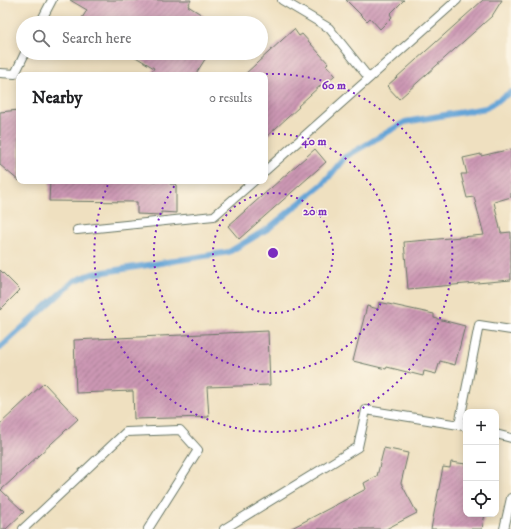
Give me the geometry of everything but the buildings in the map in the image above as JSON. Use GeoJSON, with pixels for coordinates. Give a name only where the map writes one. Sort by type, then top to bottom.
{"type":"FeatureCollection","features":[{"type":"Feature","properties":{"kind":"lane"},"geometry":{"type":"LineString","coordinates":[[44,16],[52,0]]}},
{"type":"Feature","properties":{"kind":"lane"},"geometry":{"type":"LineString","coordinates":[[282,0],[329,28],[369,78]]}},
{"type":"Feature","properties":{"kind":"lane"},"geometry":{"type":"LineString","coordinates":[[268,168],[457,0]]}},
{"type":"Feature","properties":{"kind":"lane"},"geometry":{"type":"LineString","coordinates":[[0,73],[15,74],[22,60]]}},
{"type":"Feature","properties":{"kind":"lane"},"geometry":{"type":"LineString","coordinates":[[77,230],[214,216],[251,184]]}},
{"type":"Feature","properties":{"kind":"lane"},"geometry":{"type":"LineString","coordinates":[[224,529],[358,447],[366,410],[462,426],[480,325],[511,330]]}},
{"type":"Feature","properties":{"kind":"lane"},"geometry":{"type":"LineString","coordinates":[[24,529],[126,432],[180,430],[198,450],[148,529]]}},
{"type":"Feature","properties":{"kind":"lane"},"geometry":{"type":"LineString","coordinates":[[499,435],[511,438]]}},
{"type":"Feature","properties":{"kind":"lane"},"geometry":{"type":"LineString","coordinates":[[504,529],[511,498]]}},
{"type":"Feature","properties":{"kind":"waterway"},"geometry":{"type":"LineString","coordinates":[[0,348],[74,281],[92,274],[229,252],[269,228],[323,184],[345,157],[405,122],[486,108],[511,92]]}}]}
